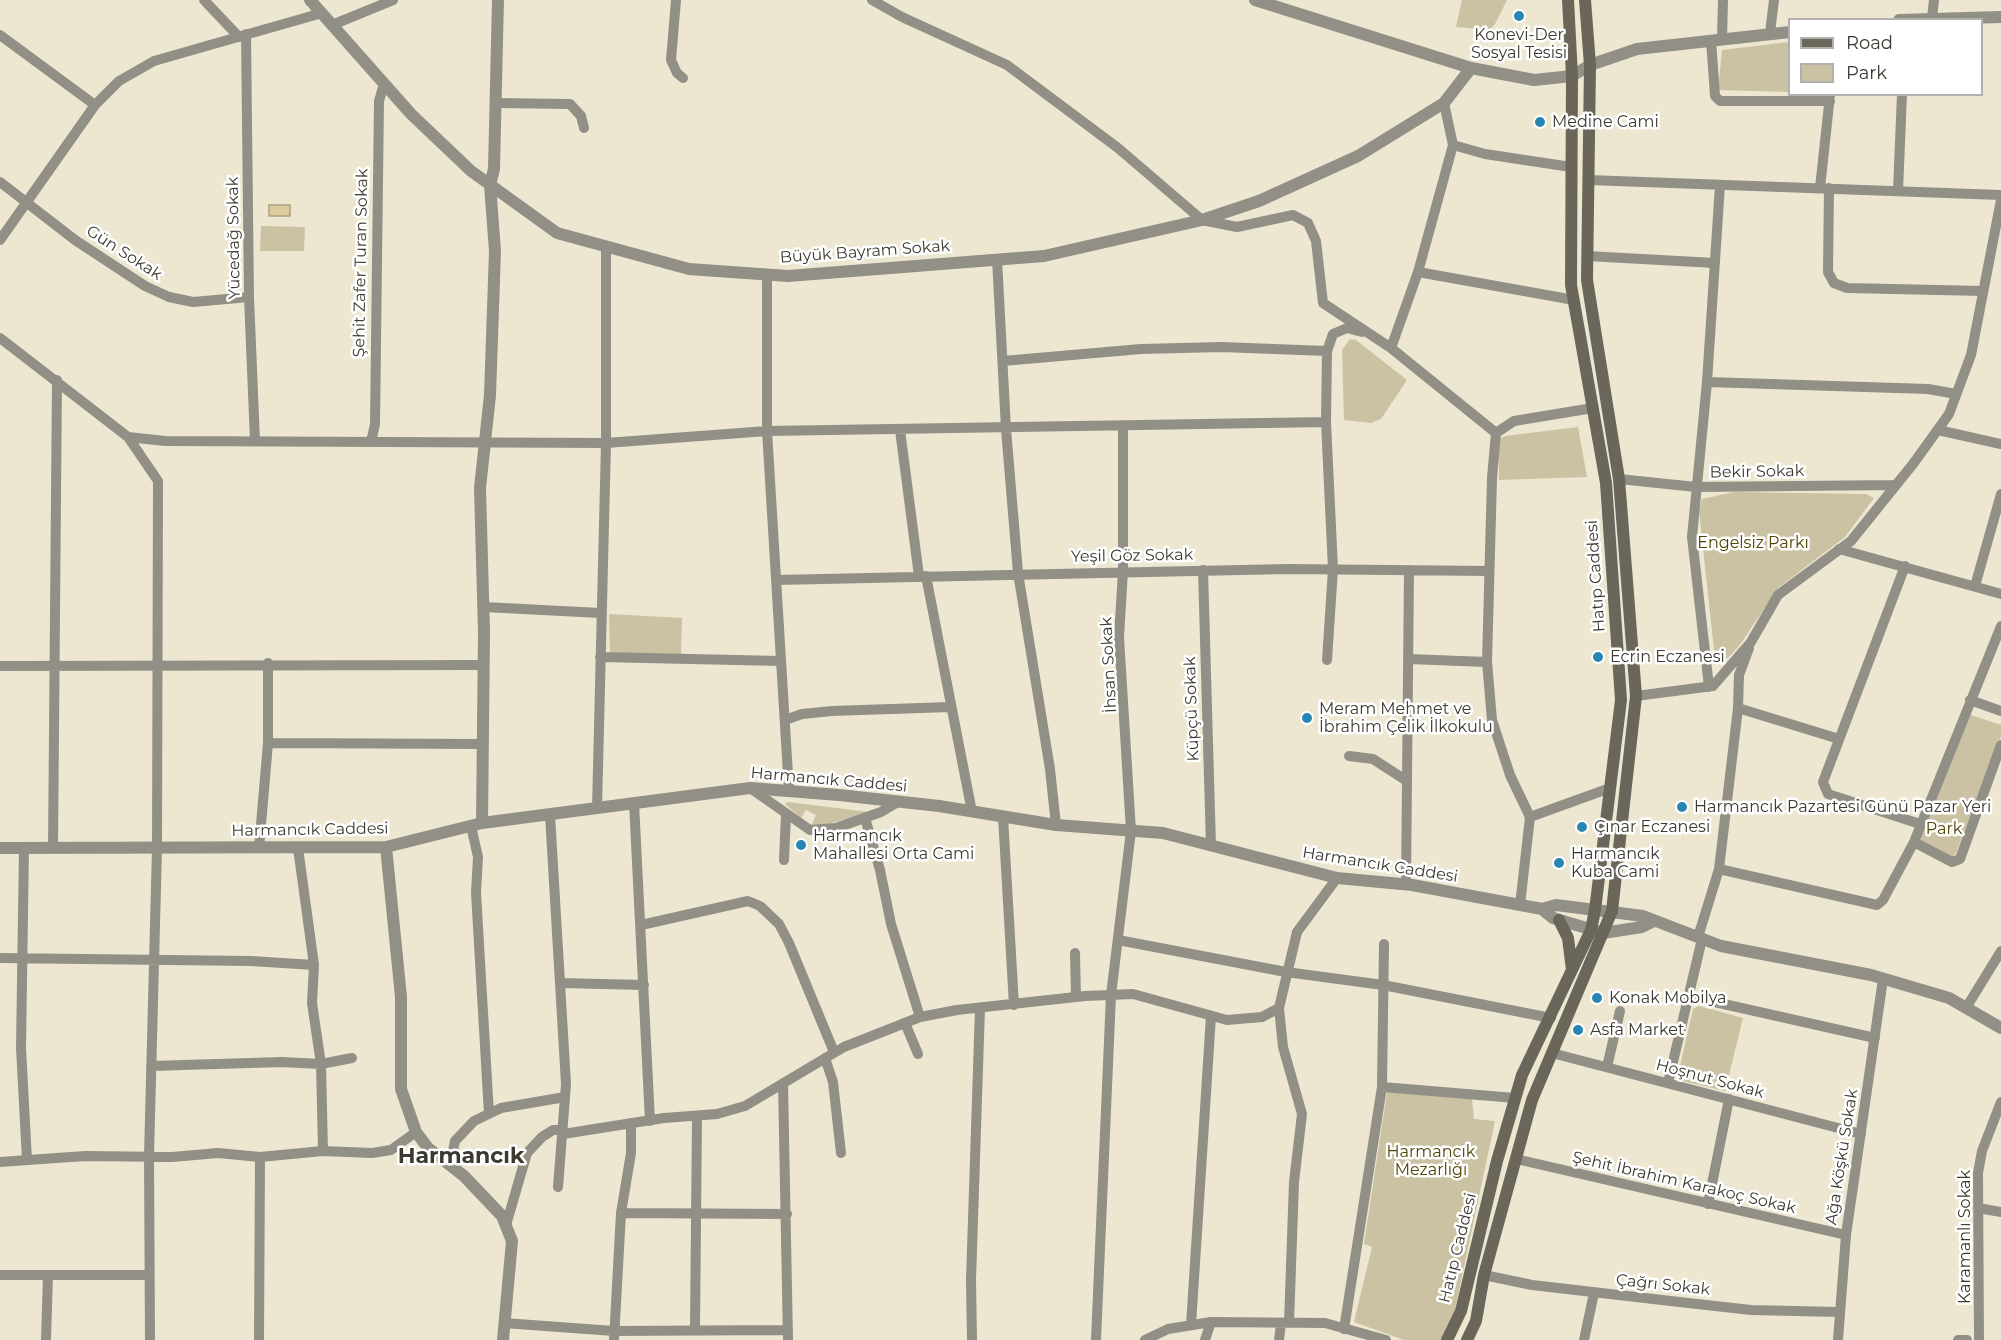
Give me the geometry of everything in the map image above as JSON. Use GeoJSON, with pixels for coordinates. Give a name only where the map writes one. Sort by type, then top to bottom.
{"type":"FeatureCollection","features":[{"type":"Feature","properties":{"kind":"main road","name":"Hatıp Caddesi"},"geometry":{"type":"LineString","coordinates":[[1467,1340],[1476,1321],[1484,1275],[1532,1100],[1597,932],[1595,910],[1621,700],[1606,483],[1571,285],[1572,76],[1568,0]]}},
{"type":"Feature","properties":{"kind":"main road","name":"Hatıp Caddesi"},"geometry":{"type":"LineString","coordinates":[[1447,1340],[1461,1311],[1497,1161],[1522,1076],[1572,974],[1612,911],[1636,696],[1619,479],[1587,280],[1590,65],[1585,0]]}},
{"type":"Feature","properties":{"kind":"main road"},"geometry":{"type":"LineString","coordinates":[[1559,920],[1570,947],[1572,974]]}},
{"type":"Feature","properties":{"kind":"street"},"geometry":{"type":"LineString","coordinates":[[204,0],[243,36]]}},
{"type":"Feature","properties":{"kind":"street","name":"Büyük Bayram Sokak"},"geometry":{"type":"LineString","coordinates":[[310,0],[411,114],[490,185],[557,232],[606,248],[689,269],[767,275],[788,276],[1044,256],[1202,220],[1259,201],[1358,156],[1444,103],[1470,68]]}},
{"type":"Feature","properties":{"kind":"street"},"geometry":{"type":"LineString","coordinates":[[332,25],[393,0]]}},
{"type":"Feature","properties":{"kind":"street"},"geometry":{"type":"LineString","coordinates":[[489,1114],[476,893],[484,665],[480,488],[483,442],[490,395],[495,251],[490,185],[494,169],[498,0]]}},
{"type":"Feature","properties":{"kind":"street"},"geometry":{"type":"LineString","coordinates":[[676,0],[671,60],[677,73],[683,78]]}},
{"type":"Feature","properties":{"kind":"street"},"geometry":{"type":"LineString","coordinates":[[872,0],[902,17],[1007,65],[1109,142],[1202,220],[1237,227],[1293,215],[1308,223],[1316,241],[1323,303],[1391,348],[1496,433]]}},
{"type":"Feature","properties":{"kind":"street"},"geometry":{"type":"LineString","coordinates":[[1255,0],[1470,68],[1534,80],[1572,76],[1590,65],[1637,49],[1788,32]]}},
{"type":"Feature","properties":{"kind":"street"},"geometry":{"type":"LineString","coordinates":[[1723,0],[1716,39],[1715,96],[1720,101],[1830,98],[1825,188],[1828,272],[1834,283],[1847,288],[1983,291]]}},
{"type":"Feature","properties":{"kind":"street"},"geometry":{"type":"LineString","coordinates":[[1770,33],[1774,0]]}},
{"type":"Feature","properties":{"kind":"street"},"geometry":{"type":"LineString","coordinates":[[1934,0],[1932,18],[2001,17]]}},
{"type":"Feature","properties":{"kind":"street"},"geometry":{"type":"LineString","coordinates":[[0,240],[95,105],[119,81],[154,61],[322,13]]}},
{"type":"Feature","properties":{"kind":"street"},"geometry":{"type":"LineString","coordinates":[[0,35],[95,105]]}},
{"type":"Feature","properties":{"kind":"street","name":"Yücedağ Sokak"},"geometry":{"type":"LineString","coordinates":[[243,36],[255,441]]}},
{"type":"Feature","properties":{"kind":"street","name":"Şehit Zafer Turan Sokak"},"geometry":{"type":"LineString","coordinates":[[371,442],[375,424],[379,101],[384,84]]}},
{"type":"Feature","properties":{"kind":"street"},"geometry":{"type":"LineString","coordinates":[[1898,191],[1902,96]]}},
{"type":"Feature","properties":{"kind":"street"},"geometry":{"type":"LineString","coordinates":[[496,103],[570,104],[581,116],[584,128]]}},
{"type":"Feature","properties":{"kind":"street"},"geometry":{"type":"LineString","coordinates":[[1391,348],[1418,272],[1453,145],[1444,103]]}},
{"type":"Feature","properties":{"kind":"street"},"geometry":{"type":"LineString","coordinates":[[1453,145],[1485,154],[1572,166]]}},
{"type":"Feature","properties":{"kind":"street"},"geometry":{"type":"LineString","coordinates":[[1588,180],[2001,195]]}},
{"type":"Feature","properties":{"kind":"street","name":"Gün Sokak"},"geometry":{"type":"LineString","coordinates":[[0,182],[85,246],[145,286],[169,297],[193,302],[249,297]]}},
{"type":"Feature","properties":{"kind":"street"},"geometry":{"type":"LineString","coordinates":[[1709,687],[1692,537],[1707,382],[1720,185]]}},
{"type":"Feature","properties":{"kind":"street"},"geometry":{"type":"LineString","coordinates":[[1668,1083],[1700,938],[1719,869],[1738,708],[1739,675],[1751,642],[1778,595],[1851,541],[1949,414],[1971,355],[2001,200]]}},
{"type":"Feature","properties":{"kind":"street"},"geometry":{"type":"LineString","coordinates":[[597,808],[606,442],[606,248]]}},
{"type":"Feature","properties":{"kind":"street"},"geometry":{"type":"LineString","coordinates":[[1587,256],[1715,263]]}},
{"type":"Feature","properties":{"kind":"street"},"geometry":{"type":"LineString","coordinates":[[997,259],[1006,429],[1018,573],[1050,769],[1056,825]]}},
{"type":"Feature","properties":{"kind":"street"},"geometry":{"type":"LineString","coordinates":[[1418,272],[1574,300]]}},
{"type":"Feature","properties":{"kind":"street"},"geometry":{"type":"LineString","coordinates":[[767,275],[767,431],[789,791]]}},
{"type":"Feature","properties":{"kind":"street"},"geometry":{"type":"LineString","coordinates":[[1327,660],[1333,569],[1326,422],[1326,351],[1332,334],[1347,328],[1368,333]]}},
{"type":"Feature","properties":{"kind":"street"},"geometry":{"type":"LineString","coordinates":[[0,338],[128,437],[158,481],[157,848],[149,1156],[150,1340]]}},
{"type":"Feature","properties":{"kind":"street"},"geometry":{"type":"LineString","coordinates":[[1002,361],[1141,349],[1221,346],[1326,351]]}},
{"type":"Feature","properties":{"kind":"street"},"geometry":{"type":"LineString","coordinates":[[53,848],[57,380]]}},
{"type":"Feature","properties":{"kind":"street"},"geometry":{"type":"LineString","coordinates":[[1707,382],[1928,389],[1956,394]]}},
{"type":"Feature","properties":{"kind":"street"},"geometry":{"type":"LineString","coordinates":[[1496,433],[1514,421],[1593,408]]}},
{"type":"Feature","properties":{"kind":"street"},"geometry":{"type":"LineString","coordinates":[[128,437],[165,441],[606,442],[767,431],[1006,429],[1326,422]]}},
{"type":"Feature","properties":{"kind":"street","name":"İhsan Sokak"},"geometry":{"type":"LineString","coordinates":[[1096,1340],[1111,994],[1131,831],[1119,637],[1123,571],[1123,426]]}},
{"type":"Feature","properties":{"kind":"street"},"geometry":{"type":"LineString","coordinates":[[900,430],[922,576],[969,784],[972,812]]}},
{"type":"Feature","properties":{"kind":"street"},"geometry":{"type":"LineString","coordinates":[[1938,430],[2001,444]]}},
{"type":"Feature","properties":{"kind":"street"},"geometry":{"type":"LineString","coordinates":[[1496,433],[1487,662],[1492,720],[1510,776],[1530,817],[1520,905]]}},
{"type":"Feature","properties":{"kind":"street","name":"Bekir Sokak"},"geometry":{"type":"LineString","coordinates":[[1619,479],[1696,487],[1896,485]]}},
{"type":"Feature","properties":{"kind":"street"},"geometry":{"type":"LineString","coordinates":[[1974,586],[2001,494]]}},
{"type":"Feature","properties":{"kind":"street"},"geometry":{"type":"LineString","coordinates":[[1839,549],[2001,594]]}},
{"type":"Feature","properties":{"kind":"street"},"geometry":{"type":"LineString","coordinates":[[1905,566],[1822,782],[1828,794],[1920,824]]}},
{"type":"Feature","properties":{"kind":"street","name":"Yeşil Göz Sokak"},"geometry":{"type":"LineString","coordinates":[[776,580],[1123,571],[1333,569],[1489,571]]}},
{"type":"Feature","properties":{"kind":"street","name":"Küpçü Sokak"},"geometry":{"type":"LineString","coordinates":[[1203,570],[1211,846]]}},
{"type":"Feature","properties":{"kind":"street"},"geometry":{"type":"LineString","coordinates":[[1406,884],[1409,570]]}},
{"type":"Feature","properties":{"kind":"street"},"geometry":{"type":"LineString","coordinates":[[483,607],[600,613]]}},
{"type":"Feature","properties":{"kind":"street"},"geometry":{"type":"LineString","coordinates":[[1719,869],[1877,905],[1883,900],[1914,842],[2001,626]]}},
{"type":"Feature","properties":{"kind":"street"},"geometry":{"type":"LineString","coordinates":[[1636,696],[1713,686],[1751,642]]}},
{"type":"Feature","properties":{"kind":"street"},"geometry":{"type":"LineString","coordinates":[[600,657],[781,661]]}},
{"type":"Feature","properties":{"kind":"street"},"geometry":{"type":"LineString","coordinates":[[1408,659],[1487,662]]}},
{"type":"Feature","properties":{"kind":"street"},"geometry":{"type":"LineString","coordinates":[[0,666],[268,663],[484,665]]}},
{"type":"Feature","properties":{"kind":"street"},"geometry":{"type":"LineString","coordinates":[[259,848],[268,743],[268,663]]}},
{"type":"Feature","properties":{"kind":"street"},"geometry":{"type":"LineString","coordinates":[[1970,700],[2001,711]]}},
{"type":"Feature","properties":{"kind":"street"},"geometry":{"type":"LineString","coordinates":[[785,720],[802,714],[822,712],[950,707]]}},
{"type":"Feature","properties":{"kind":"street"},"geometry":{"type":"LineString","coordinates":[[1738,708],[1839,739]]}},
{"type":"Feature","properties":{"kind":"street"},"geometry":{"type":"LineString","coordinates":[[268,743],[483,744]]}},
{"type":"Feature","properties":{"kind":"street"},"geometry":{"type":"LineString","coordinates":[[1914,842],[1952,862],[1960,859],[2001,746]]}},
{"type":"Feature","properties":{"kind":"street"},"geometry":{"type":"LineString","coordinates":[[1349,756],[1373,759],[1407,781]]}},
{"type":"Feature","properties":{"kind":"street"},"geometry":{"type":"LineString","coordinates":[[750,788],[810,830],[836,828],[865,818],[898,802]]}},
{"type":"Feature","properties":{"kind":"street","name":"Harmancık Caddesi"},"geometry":{"type":"LineString","coordinates":[[0,848],[386,847],[477,825],[750,788],[898,802],[1056,825],[1162,833],[1337,878],[1406,884],[1542,909]]}},
{"type":"Feature","properties":{"kind":"street"},"geometry":{"type":"LineString","coordinates":[[1530,817],[1610,788]]}},
{"type":"Feature","properties":{"kind":"street"},"geometry":{"type":"LineString","coordinates":[[634,803],[650,1121]]}},
{"type":"Feature","properties":{"kind":"street"},"geometry":{"type":"LineString","coordinates":[[784,860],[786,814]]}},
{"type":"Feature","properties":{"kind":"street"},"geometry":{"type":"LineString","coordinates":[[550,815],[565,1097],[558,1187]]}},
{"type":"Feature","properties":{"kind":"street"},"geometry":{"type":"LineString","coordinates":[[1003,817],[1014,1005]]}},
{"type":"Feature","properties":{"kind":"street"},"geometry":{"type":"LineString","coordinates":[[865,818],[880,870],[891,924],[920,1017]]}},
{"type":"Feature","properties":{"kind":"street"},"geometry":{"type":"LineString","coordinates":[[386,847],[401,997],[401,1089],[416,1132],[428,1149],[450,1166],[494,1208],[506,1225],[512,1241],[503,1340]]}},
{"type":"Feature","properties":{"kind":"street"},"geometry":{"type":"LineString","coordinates":[[24,848],[21,1048],[27,1160]]}},
{"type":"Feature","properties":{"kind":"street"},"geometry":{"type":"LineString","coordinates":[[298,848],[314,965],[312,1003],[321,1064],[323,1151]]}},
{"type":"Feature","properties":{"kind":"street"},"geometry":{"type":"LineString","coordinates":[[1280,1340],[1285,1323],[1294,1182],[1302,1114],[1283,1047],[1279,1008],[1297,932],[1337,878]]}},
{"type":"Feature","properties":{"kind":"street"},"geometry":{"type":"LineString","coordinates":[[641,925],[748,901],[760,906],[779,924],[789,943],[830,1055],[841,1153]]}},
{"type":"Feature","properties":{"kind":"street"},"geometry":{"type":"LineString","coordinates":[[1542,909],[1556,905],[1643,916],[1721,946],[1883,979],[1949,998],[2001,1028]]}},
{"type":"Feature","properties":{"kind":"street"},"geometry":{"type":"LineString","coordinates":[[1542,909],[1559,920],[1597,932],[1642,927],[1654,921]]}},
{"type":"Feature","properties":{"kind":"street"},"geometry":{"type":"LineString","coordinates":[[1118,940],[1551,1018]]}},
{"type":"Feature","properties":{"kind":"street"},"geometry":{"type":"LineString","coordinates":[[1344,1329],[1382,1087],[1384,944]]}},
{"type":"Feature","properties":{"kind":"street"},"geometry":{"type":"LineString","coordinates":[[1966,1008],[2001,951]]}},
{"type":"Feature","properties":{"kind":"street"},"geometry":{"type":"LineString","coordinates":[[1075,953],[1076,997]]}},
{"type":"Feature","properties":{"kind":"street"},"geometry":{"type":"LineString","coordinates":[[0,958],[314,965]]}},
{"type":"Feature","properties":{"kind":"street","name":"Ağa Köşkü Sokak"},"geometry":{"type":"LineString","coordinates":[[1838,1340],[1846,1235],[1883,979]]}},
{"type":"Feature","properties":{"kind":"street"},"geometry":{"type":"LineString","coordinates":[[560,983],[644,985]]}},
{"type":"Feature","properties":{"kind":"street"},"geometry":{"type":"LineString","coordinates":[[506,1225],[527,1153],[542,1137],[553,1130],[563,1132],[717,1114],[745,1106],[830,1055],[920,1017],[1111,994],[1133,994],[1227,1020],[1262,1017],[1279,1008]]}},
{"type":"Feature","properties":{"kind":"street"},"geometry":{"type":"LineString","coordinates":[[1688,996],[1875,1038]]}},
{"type":"Feature","properties":{"kind":"street"},"geometry":{"type":"LineString","coordinates":[[972,1340],[971,1280],[980,1008]]}},
{"type":"Feature","properties":{"kind":"street"},"geometry":{"type":"LineString","coordinates":[[1606,1067],[1620,1011]]}},
{"type":"Feature","properties":{"kind":"street"},"geometry":{"type":"LineString","coordinates":[[1191,1326],[1212,1016]]}},
{"type":"Feature","properties":{"kind":"street"},"geometry":{"type":"LineString","coordinates":[[905,1023],[918,1054]]}},
{"type":"Feature","properties":{"kind":"street","name":"Hoşnut Sokak"},"geometry":{"type":"LineString","coordinates":[[1552,1053],[1861,1134]]}},
{"type":"Feature","properties":{"kind":"street"},"geometry":{"type":"LineString","coordinates":[[151,1066],[282,1062],[321,1064],[352,1058]]}},
{"type":"Feature","properties":{"kind":"street"},"geometry":{"type":"LineString","coordinates":[[504,1323],[614,1335],[695,1329],[788,1335],[783,1083]]}},
{"type":"Feature","properties":{"kind":"street"},"geometry":{"type":"LineString","coordinates":[[1382,1087],[1515,1098]]}},
{"type":"Feature","properties":{"kind":"street"},"geometry":{"type":"LineString","coordinates":[[450,1166],[455,1141],[474,1121],[501,1108],[565,1097]]}},
{"type":"Feature","properties":{"kind":"street"},"geometry":{"type":"LineString","coordinates":[[1708,1203],[1729,1099]]}},
{"type":"Feature","properties":{"kind":"street","name":"Karamanlı Sokak"},"geometry":{"type":"LineString","coordinates":[[1979,1340],[1978,1173],[1982,1151],[2001,1102]]}},
{"type":"Feature","properties":{"kind":"street"},"geometry":{"type":"LineString","coordinates":[[695,1329],[697,1116]]}},
{"type":"Feature","properties":{"kind":"street"},"geometry":{"type":"LineString","coordinates":[[614,1335],[621,1213],[631,1153],[631,1124]]}},
{"type":"Feature","properties":{"kind":"street"},"geometry":{"type":"LineString","coordinates":[[0,1162],[84,1156],[172,1157],[218,1153],[260,1157],[323,1151],[392,1150],[416,1132]]}},
{"type":"Feature","properties":{"kind":"street"},"geometry":{"type":"LineString","coordinates":[[259,1340],[260,1157]]}},
{"type":"Feature","properties":{"kind":"street","name":"Şehit İbrahim Karakoç Sokak"},"geometry":{"type":"LineString","coordinates":[[1516,1159],[1846,1235]]}},
{"type":"Feature","properties":{"kind":"street"},"geometry":{"type":"LineString","coordinates":[[1978,1208],[2001,1212]]}},
{"type":"Feature","properties":{"kind":"street"},"geometry":{"type":"LineString","coordinates":[[621,1213],[787,1214]]}},
{"type":"Feature","properties":{"kind":"street"},"geometry":{"type":"LineString","coordinates":[[0,1275],[149,1275]]}},
{"type":"Feature","properties":{"kind":"street"},"geometry":{"type":"LineString","coordinates":[[46,1340],[48,1275]]}},
{"type":"Feature","properties":{"kind":"street","name":"Çağrı Sokak"},"geometry":{"type":"LineString","coordinates":[[1484,1275],[1532,1286],[1751,1310],[1839,1312]]}},
{"type":"Feature","properties":{"kind":"street"},"geometry":{"type":"LineString","coordinates":[[1584,1340],[1594,1293]]}},
{"type":"Feature","properties":{"kind":"street"},"geometry":{"type":"LineString","coordinates":[[1205,1340],[1211,1322]]}},
{"type":"Feature","properties":{"kind":"street"},"geometry":{"type":"LineString","coordinates":[[1145,1340],[1168,1329],[1211,1322],[1325,1323],[1386,1340]]}},
{"type":"Feature","properties":{"kind":"street"},"geometry":{"type":"LineString","coordinates":[[1958,1340],[1967,1340]]}},
{"type":"Feature","properties":{"kind":"green space"},"geometry":{"type":"Polygon","coordinates":[[[1462,0],[1507,0],[1495,24],[1489,30],[1456,27],[1462,0]]]}},
{"type":"Feature","properties":{"kind":"green space"},"geometry":{"type":"Polygon","coordinates":[[[1788,42],[1788,92],[1718,90],[1722,50],[1788,42]]]}},
{"type":"Feature","properties":{"kind":"green space"},"geometry":{"type":"Polygon","coordinates":[[[261,226],[305,227],[304,251],[260,251],[261,226]]]}},
{"type":"Feature","properties":{"kind":"green space"},"geometry":{"type":"Polygon","coordinates":[[[1350,339],[1356,340],[1407,380],[1381,419],[1371,423],[1344,420],[1342,350],[1350,339]]]}},
{"type":"Feature","properties":{"kind":"green space"},"geometry":{"type":"Polygon","coordinates":[[[1578,427],[1587,477],[1499,480],[1499,439],[1505,436],[1578,427]]]}},
{"type":"Feature","properties":{"kind":"green space","name":"Engelsiz Parkı"},"geometry":{"type":"Polygon","coordinates":[[[1734,492],[1866,494],[1874,498],[1845,537],[1778,588],[1739,646],[1728,658],[1715,659],[1699,511],[1702,499],[1734,492]]]}},
{"type":"Feature","properties":{"kind":"green space"},"geometry":{"type":"Polygon","coordinates":[[[609,614],[682,618],[681,655],[610,655],[609,614]]]}},
{"type":"Feature","properties":{"kind":"green space","name":"Park"},"geometry":{"type":"Polygon","coordinates":[[[1968,714],[2001,725],[2001,736],[1956,853],[1952,857],[1921,842],[1920,834],[1968,714]]]}},
{"type":"Feature","properties":{"kind":"green space"},"geometry":{"type":"Polygon","coordinates":[[[788,802],[869,812],[826,825],[812,825],[816,815],[806,810],[801,818],[785,804],[788,802]]]}},
{"type":"Feature","properties":{"kind":"green space"},"geometry":{"type":"Polygon","coordinates":[[[1699,1006],[1743,1018],[1725,1091],[1682,1081],[1678,1075],[1693,1009],[1699,1006]]]}},
{"type":"Feature","properties":{"kind":"green space","name":"Harmancık Mezarlığı"},"geometry":{"type":"Polygon","coordinates":[[[1387,1092],[1472,1099],[1474,1119],[1495,1121],[1454,1314],[1443,1340],[1404,1340],[1354,1322],[1372,1247],[1364,1244],[1387,1092]]]}},
{"type":"Feature","properties":{"kind":"shaded area"},"geometry":{"type":"Polygon","coordinates":[[[269,205],[290,205],[290,216],[269,216],[269,205]]]}},
{"type":"Feature","properties":{"kind":"place","name":"Konevi-Der Sosyal Tesisi"},"geometry":{"type":"Point","coordinates":[1519,16]}},
{"type":"Feature","properties":{"kind":"place","name":"Medine Cami"},"geometry":{"type":"Point","coordinates":[1540,122]}},
{"type":"Feature","properties":{"kind":"place","name":"Ecrin Eczanesi"},"geometry":{"type":"Point","coordinates":[1598,657]}},
{"type":"Feature","properties":{"kind":"place","name":"Meram Mehmet ve İbrahim Çelik İlkokulu"},"geometry":{"type":"Point","coordinates":[1307,718]}},
{"type":"Feature","properties":{"kind":"place","name":"Harmancık Pazartesi Günü Pazar Yeri"},"geometry":{"type":"Point","coordinates":[1682,807]}},
{"type":"Feature","properties":{"kind":"place","name":"Çınar Eczanesi"},"geometry":{"type":"Point","coordinates":[1582,827]}},
{"type":"Feature","properties":{"kind":"place","name":"Harmancık Mahallesi Orta Cami"},"geometry":{"type":"Point","coordinates":[801,845]}},
{"type":"Feature","properties":{"kind":"place","name":"Harmancık Kuba Cami"},"geometry":{"type":"Point","coordinates":[1559,863]}},
{"type":"Feature","properties":{"kind":"place","name":"Konak Mobilya"},"geometry":{"type":"Point","coordinates":[1597,998]}},
{"type":"Feature","properties":{"kind":"place","name":"Asfa Market"},"geometry":{"type":"Point","coordinates":[1578,1030]}},
{"type":"Feature","properties":{"kind":"district","name":"Harmancık"},"geometry":{"type":"Point","coordinates":[461,1157]}}]}
